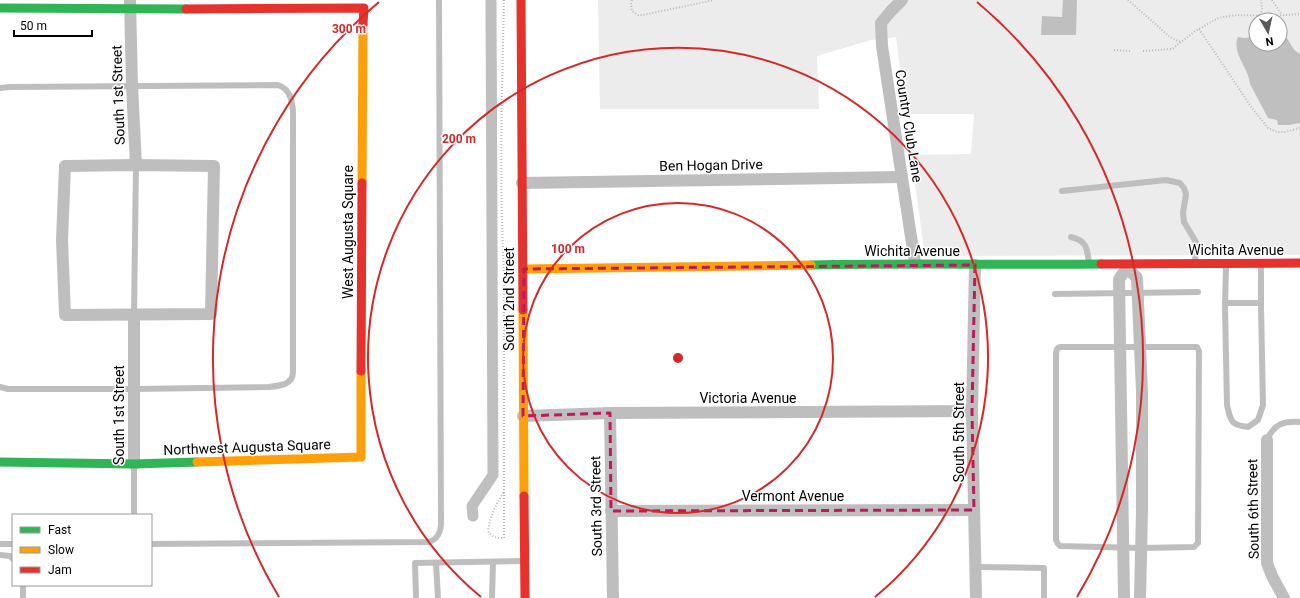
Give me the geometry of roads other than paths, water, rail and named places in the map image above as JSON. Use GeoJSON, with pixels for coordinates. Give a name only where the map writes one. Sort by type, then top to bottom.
{"type":"FeatureCollection","features":[{"type":"Feature","properties":{"kind":"street","name":"South 2nd Street"},"geometry":{"type":"LineString","coordinates":[[521,0],[524,269],[523,416],[525,598]]}},
{"type":"Feature","properties":{"kind":"street","name":"Country Club Lane"},"geometry":{"type":"LineString","coordinates":[[902,0],[881,23],[882,46],[915,263]]}},
{"type":"Feature","properties":{"kind":"street","name":"West Augusta Square"},"geometry":{"type":"LineString","coordinates":[[130,5],[364,8],[362,62],[361,457]]}},
{"type":"Feature","properties":{"kind":"street"},"geometry":{"type":"LineString","coordinates":[[0,8],[130,5]]}},
{"type":"Feature","properties":{"kind":"street","name":"South 1st Street"},"geometry":{"type":"LineString","coordinates":[[130,5],[136,166]]}},
{"type":"Feature","properties":{"kind":"street"},"geometry":{"type":"LineString","coordinates":[[65,166],[136,166],[214,166],[211,314],[65,315],[62,240],[65,166]]}},
{"type":"Feature","properties":{"kind":"street","name":"Ben Hogan Drive"},"geometry":{"type":"LineString","coordinates":[[522,183],[901,177]]}},
{"type":"Feature","properties":{"kind":"street","name":"Wichita Avenue"},"geometry":{"type":"LineString","coordinates":[[524,269],[915,263],[975,265],[1300,263]]}},
{"type":"Feature","properties":{"kind":"street","name":"South 5th Street"},"geometry":{"type":"LineString","coordinates":[[975,265],[972,411],[976,598]]}},
{"type":"Feature","properties":{"kind":"street"},"geometry":{"type":"LineString","coordinates":[[1124,598],[1119,279],[1127,268],[1137,278],[1140,347],[1142,407],[1140,598]]}},
{"type":"Feature","properties":{"kind":"street","name":"South 1st Street"},"geometry":{"type":"LineString","coordinates":[[134,315],[134,464]]}},
{"type":"Feature","properties":{"kind":"street","name":"Victoria Avenue"},"geometry":{"type":"LineString","coordinates":[[523,416],[610,413],[972,411]]}},
{"type":"Feature","properties":{"kind":"street","name":"South 3rd Street"},"geometry":{"type":"LineString","coordinates":[[610,413],[613,598]]}},
{"type":"Feature","properties":{"kind":"street","name":"South 6th Street"},"geometry":{"type":"LineString","coordinates":[[1267,440],[1267,563],[1284,598]]}},
{"type":"Feature","properties":{"kind":"street","name":"Northwest Augusta Square"},"geometry":{"type":"LineString","coordinates":[[0,462],[134,464],[361,457]]}},
{"type":"Feature","properties":{"kind":"street","name":"Vermont Avenue"},"geometry":{"type":"LineString","coordinates":[[611,511],[974,510]]}},
{"type":"Feature","properties":{"kind":"lane"},"geometry":{"type":"LineString","coordinates":[[152,544],[428,542],[432,541],[439,535],[441,525],[440,0]]}},
{"type":"Feature","properties":{"kind":"lane"},"geometry":{"type":"LineString","coordinates":[[0,88],[278,85],[282,86],[289,94],[293,111],[292,379],[284,384],[268,387],[134,389],[8,389],[0,387]]}},
{"type":"Feature","properties":{"kind":"lane"},"geometry":{"type":"LineString","coordinates":[[134,315],[136,166]]}},
{"type":"Feature","properties":{"kind":"lane"},"geometry":{"type":"LineString","coordinates":[[1062,191],[1166,180],[1180,183],[1186,194],[1183,213],[1184,222],[1196,242],[1195,264]]}},
{"type":"Feature","properties":{"kind":"lane"},"geometry":{"type":"LineString","coordinates":[[1071,237],[1079,239],[1087,247],[1090,264]]}},
{"type":"Feature","properties":{"kind":"lane"},"geometry":{"type":"LineString","coordinates":[[1226,264],[1225,303],[1227,405],[1230,420],[1238,426],[1248,427],[1258,420],[1263,405],[1261,264]]}},
{"type":"Feature","properties":{"kind":"lane"},"geometry":{"type":"LineString","coordinates":[[1055,294],[1198,292]]}},
{"type":"Feature","properties":{"kind":"lane"},"geometry":{"type":"LineString","coordinates":[[1225,303],[1261,303]]}},
{"type":"Feature","properties":{"kind":"lane"},"geometry":{"type":"LineString","coordinates":[[1120,347],[1197,347],[1200,351],[1198,543],[1194,546],[1141,548],[1060,546],[1056,540],[1057,349],[1120,347]]}},
{"type":"Feature","properties":{"kind":"lane"},"geometry":{"type":"LineString","coordinates":[[1267,440],[1271,431],[1278,425],[1288,422],[1300,422]]}},
{"type":"Feature","properties":{"kind":"lane","name":"South 1st Street"},"geometry":{"type":"LineString","coordinates":[[134,464],[134,514]]}},
{"type":"Feature","properties":{"kind":"lane"},"geometry":{"type":"LineString","coordinates":[[0,544],[12,544]]}},
{"type":"Feature","properties":{"kind":"lane"},"geometry":{"type":"LineString","coordinates":[[0,555],[10,556],[12,558]]}},
{"type":"Feature","properties":{"kind":"lane"},"geometry":{"type":"LineString","coordinates":[[416,598],[415,563],[525,561]]}},
{"type":"Feature","properties":{"kind":"lane"},"geometry":{"type":"LineString","coordinates":[[492,598],[493,562]]}},
{"type":"Feature","properties":{"kind":"lane"},"geometry":{"type":"LineString","coordinates":[[436,563],[438,598]]}},
{"type":"Feature","properties":{"kind":"lane"},"geometry":{"type":"LineString","coordinates":[[976,566],[1044,568],[1044,598]]}},
{"type":"Feature","properties":{"kind":"lane"},"geometry":{"type":"LineString","coordinates":[[23,586],[23,598]]}},
{"type":"Feature","properties":{"kind":"waterway"},"geometry":{"type":"LineString","coordinates":[[473,516],[472,506],[493,475],[491,0]]}}]}
